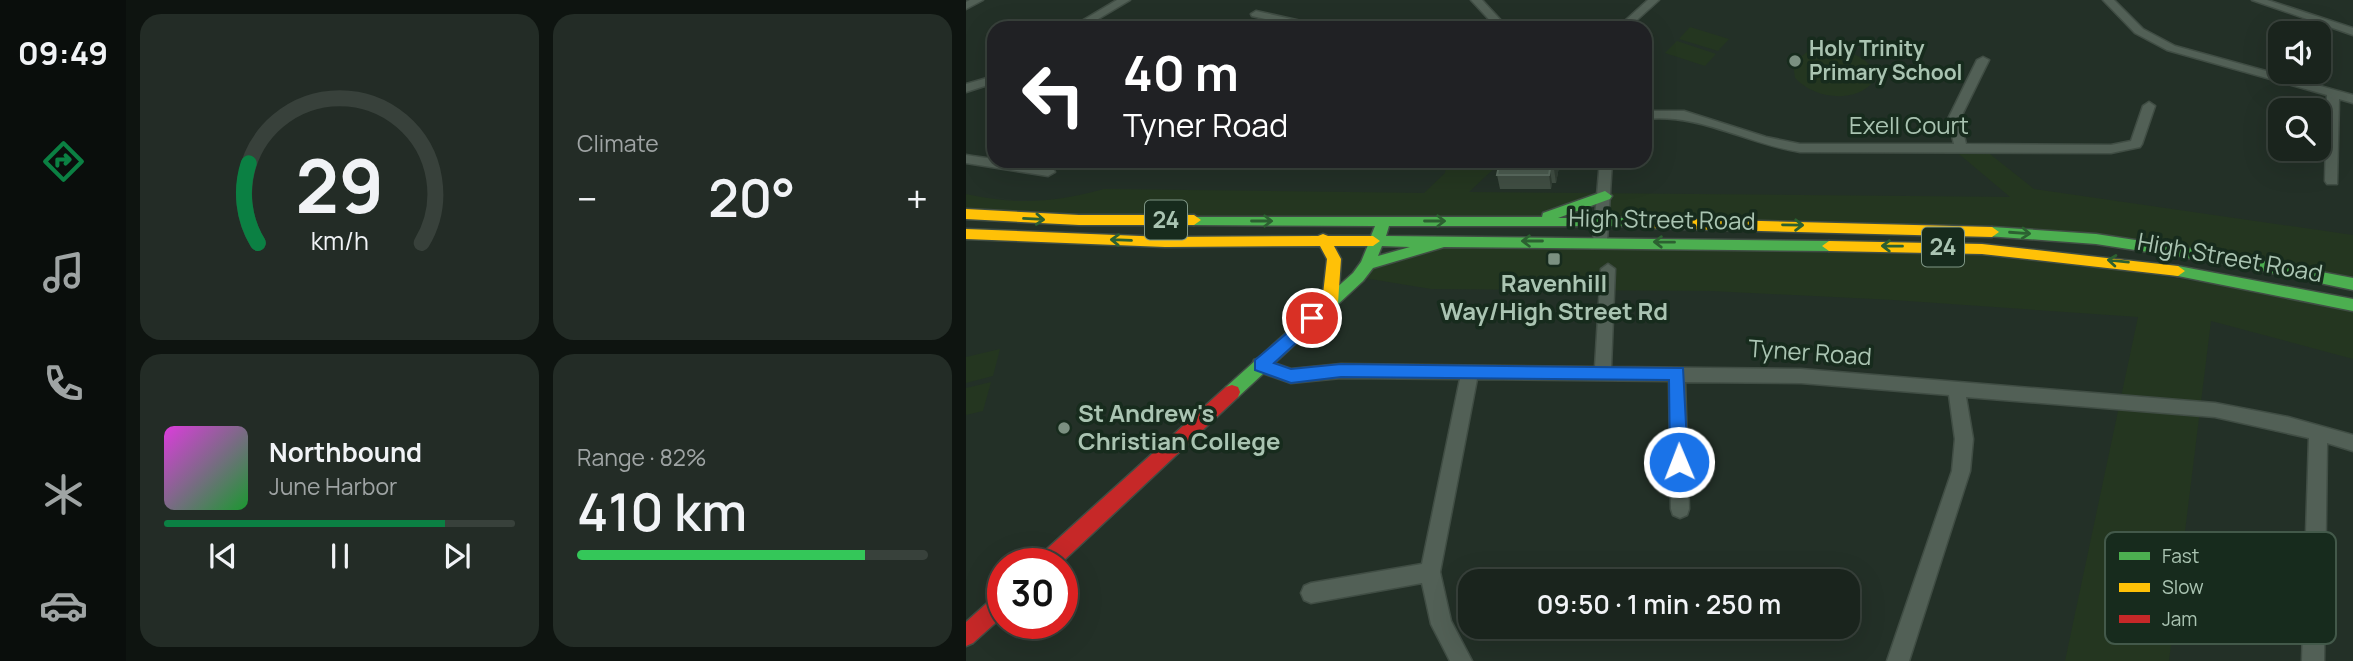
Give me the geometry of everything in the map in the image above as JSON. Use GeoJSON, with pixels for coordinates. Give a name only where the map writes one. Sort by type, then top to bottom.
{"type":"FeatureCollection","features":[{"type":"Feature","properties":{"kind":"main road"},"geometry":{"type":"LineString","coordinates":[[1529,221],[1605,196]]}},
{"type":"Feature","properties":{"kind":"main road","name":"High Street Road"},"geometry":{"type":"LineString","coordinates":[[966,214],[1079,220],[1529,221],[1884,226],[2022,232],[2155,247],[2353,284]]}},
{"type":"Feature","properties":{"kind":"main road"},"geometry":{"type":"LineString","coordinates":[[1345,289],[1367,221]]}},
{"type":"Feature","properties":{"kind":"main road"},"geometry":{"type":"LineString","coordinates":[[1062,548],[1345,289],[1368,264],[1384,221]]}},
{"type":"Feature","properties":{"kind":"main road","name":"High Street Road"},"geometry":{"type":"LineString","coordinates":[[966,234],[1165,242],[1377,239],[1950,248],[2037,253],[2195,272],[2353,305]]}},
{"type":"Feature","properties":{"kind":"main road"},"geometry":{"type":"LineString","coordinates":[[1323,239],[1334,260],[1330,303]]}},
{"type":"Feature","properties":{"kind":"main road"},"geometry":{"type":"LineString","coordinates":[[1368,264],[1450,240]]}},
{"type":"Feature","properties":{"kind":"main road"},"geometry":{"type":"LineString","coordinates":[[966,636],[987,617]]}},
{"type":"Feature","properties":{"kind":"street"},"geometry":{"type":"LineString","coordinates":[[966,6],[978,0]]}},
{"type":"Feature","properties":{"kind":"street"},"geometry":{"type":"LineString","coordinates":[[1088,21],[1125,0]]}},
{"type":"Feature","properties":{"kind":"street"},"geometry":{"type":"LineString","coordinates":[[1476,0],[1496,21]]}},
{"type":"Feature","properties":{"kind":"street"},"geometry":{"type":"LineString","coordinates":[[1630,21],[1654,0]]}},
{"type":"Feature","properties":{"kind":"street"},"geometry":{"type":"LineString","coordinates":[[2108,0],[2139,31],[2171,48],[2353,99]]}},
{"type":"Feature","properties":{"kind":"street"},"geometry":{"type":"LineString","coordinates":[[2257,0],[2353,32]]}},
{"type":"Feature","properties":{"kind":"street"},"geometry":{"type":"LineString","coordinates":[[1256,14],[1288,21]]}},
{"type":"Feature","properties":{"kind":"street"},"geometry":{"type":"LineString","coordinates":[[1961,149],[1954,119],[1983,60]]}},
{"type":"Feature","properties":{"kind":"street"},"geometry":{"type":"LineString","coordinates":[[966,88],[987,81]]}},
{"type":"Feature","properties":{"kind":"street"},"geometry":{"type":"LineString","coordinates":[[2332,181],[2333,93]]}},
{"type":"Feature","properties":{"kind":"street","name":"Exell Court"},"geometry":{"type":"LineString","coordinates":[[1652,114],[1687,116],[1788,147],[2128,147],[2136,144],[2140,138],[2149,106]]}},
{"type":"Feature","properties":{"kind":"street"},"geometry":{"type":"LineString","coordinates":[[966,159],[987,163]]}},
{"type":"Feature","properties":{"kind":"street"},"geometry":{"type":"LineString","coordinates":[[1034,168],[1048,173]]}},
{"type":"Feature","properties":{"kind":"street"},"geometry":{"type":"LineString","coordinates":[[1600,241],[1606,168]]}},
{"type":"Feature","properties":{"kind":"street"},"geometry":{"type":"LineString","coordinates":[[1602,371],[1608,269]]}},
{"type":"Feature","properties":{"kind":"street","name":"Tyner Road"},"geometry":{"type":"LineString","coordinates":[[1260,365],[1291,376],[1341,371],[1602,371],[1801,376],[2215,410],[2318,432],[2353,443]]}},
{"type":"Feature","properties":{"kind":"street"},"geometry":{"type":"LineString","coordinates":[[1461,661],[1440,624],[1430,572],[1470,371]]}},
{"type":"Feature","properties":{"kind":"street"},"geometry":{"type":"LineString","coordinates":[[1677,373],[1680,509]]}},
{"type":"Feature","properties":{"kind":"street"},"geometry":{"type":"LineString","coordinates":[[1898,661],[1961,471],[1964,439],[1957,389]]}},
{"type":"Feature","properties":{"kind":"street"},"geometry":{"type":"LineString","coordinates":[[2316,532],[2318,432]]}},
{"type":"Feature","properties":{"kind":"street"},"geometry":{"type":"LineString","coordinates":[[1311,593],[1430,572]]}},
{"type":"Feature","properties":{"kind":"green space"},"geometry":{"type":"Polygon","coordinates":[[[1690,27],[1729,39],[1718,51],[1679,39],[1690,27]]]}},
{"type":"Feature","properties":{"kind":"green space"},"geometry":{"type":"Polygon","coordinates":[[[1677,41],[1716,54],[1705,66],[1665,53],[1677,41]]]}},
{"type":"Feature","properties":{"kind":"green space"},"geometry":{"type":"Polygon","coordinates":[[[1822,49],[1844,51],[1863,59],[1873,69],[1872,83],[1864,90],[1844,96],[1822,94],[1803,85],[1795,78],[1793,63],[1807,52],[1822,49]]]}},
{"type":"Feature","properties":{"kind":"green space"},"geometry":{"type":"Polygon","coordinates":[[[1953,149],[1985,150],[2034,189],[2353,235],[2353,284],[2096,239],[1602,223],[1604,197],[1529,221],[966,214],[966,194],[1002,200],[1035,201],[1104,189],[1424,193],[1445,173],[1446,168],[1495,168],[1469,192],[2010,197],[1953,149]]]}},
{"type":"Feature","properties":{"kind":"green space"},"geometry":{"type":"Polygon","coordinates":[[[1450,240],[1982,249],[2353,305],[2353,359],[2211,321],[2185,532],[2105,532],[2105,644],[2171,644],[2169,661],[2065,661],[2138,317],[1711,291],[1431,289],[1358,277],[1362,273],[1450,240]]]}},
{"type":"Feature","properties":{"kind":"green space"},"geometry":{"type":"Polygon","coordinates":[[[1000,349],[993,376],[966,383],[966,357],[1000,349]]]}},
{"type":"Feature","properties":{"kind":"green space"},"geometry":{"type":"Polygon","coordinates":[[[991,382],[983,411],[966,415],[966,388],[991,382]]]}},
{"type":"Feature","properties":{"kind":"building"},"geometry":{"type":"Polygon","coordinates":[[[1498,168],[1554,168],[1550,169],[1549,175],[1497,175],[1498,168]]]}},
{"type":"Feature","properties":{"kind":"traffic: fast"},"geometry":{"type":"LineString","coordinates":[[1548,216],[1605,196]]}},
{"type":"Feature","properties":{"kind":"traffic: fast"},"geometry":{"type":"LineString","coordinates":[[1194,220],[1648,223]]}},
{"type":"Feature","properties":{"kind":"traffic: fast"},"geometry":{"type":"LineString","coordinates":[[1232,392],[1358,277],[1368,264],[1384,221]]}},
{"type":"Feature","properties":{"kind":"traffic: fast"},"geometry":{"type":"LineString","coordinates":[[1992,232],[2096,239],[2233,260],[2353,284]]}},
{"type":"Feature","properties":{"kind":"traffic: fast"},"geometry":{"type":"LineString","coordinates":[[1368,264],[1450,240]]}},
{"type":"Feature","properties":{"kind":"traffic: fast"},"geometry":{"type":"LineString","coordinates":[[1373,241],[1829,246]]}},
{"type":"Feature","properties":{"kind":"traffic: fast"},"geometry":{"type":"LineString","coordinates":[[2178,271],[2353,305]]}},
{"type":"Feature","properties":{"kind":"traffic: slow"},"geometry":{"type":"LineString","coordinates":[[966,214],[1079,220],[1194,220]]}},
{"type":"Feature","properties":{"kind":"traffic: slow"},"geometry":{"type":"LineString","coordinates":[[1648,223],[1992,232]]}},
{"type":"Feature","properties":{"kind":"traffic: slow"},"geometry":{"type":"LineString","coordinates":[[966,234],[1165,242],[1373,241]]}},
{"type":"Feature","properties":{"kind":"traffic: slow"},"geometry":{"type":"LineString","coordinates":[[1323,239],[1334,259],[1330,303]]}},
{"type":"Feature","properties":{"kind":"traffic: slow"},"geometry":{"type":"LineString","coordinates":[[1829,246],[1982,249],[2178,271]]}},
{"type":"Feature","properties":{"kind":"traffic: jam"},"geometry":{"type":"LineString","coordinates":[[1062,548],[1232,392]]}},
{"type":"Feature","properties":{"kind":"traffic: jam"},"geometry":{"type":"LineString","coordinates":[[966,636],[987,617]]}},
{"type":"Feature","properties":{"kind":"place","name":"Holy Trinity Primary School"},"geometry":{"type":"Point","coordinates":[1795,61]}},
{"type":"Feature","properties":{"kind":"place","name":"Ravenhill Way/High Street Rd"},"geometry":{"type":"Point","coordinates":[1554,259]}},
{"type":"Feature","properties":{"kind":"place","name":"St Andrew's Christian College"},"geometry":{"type":"Point","coordinates":[1064,428]}},
{"type":"Feature","properties":{"kind":"route"},"geometry":{"type":"LineString","coordinates":[[1312,318],[1260,365],[1286,376],[1341,371],[1677,373],[1679,462]]}}]}
